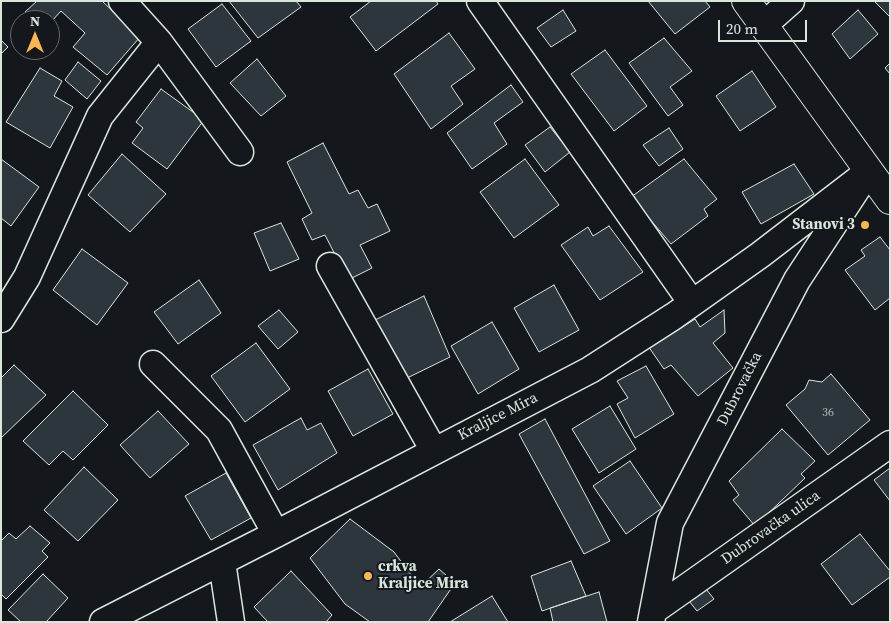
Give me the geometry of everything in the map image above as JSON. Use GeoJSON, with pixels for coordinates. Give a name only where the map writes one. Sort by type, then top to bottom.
{"type":"FeatureCollection","features":[{"type":"Feature","properties":{"kind":"street"},"geometry":{"type":"LineString","coordinates":[[122,1],[160,42],[240,152]]}},
{"type":"Feature","properties":{"kind":"street"},"geometry":{"type":"LineString","coordinates":[[480,1],[692,303]]}},
{"type":"Feature","properties":{"kind":"street"},"geometry":{"type":"LineString","coordinates":[[746,1],[890,200]]}},
{"type":"Feature","properties":{"kind":"street"},"geometry":{"type":"LineString","coordinates":[[764,25],[791,1]]}},
{"type":"Feature","properties":{"kind":"street"},"geometry":{"type":"LineString","coordinates":[[1,319],[27,277],[100,116],[160,42]]}},
{"type":"Feature","properties":{"kind":"street","name":"Kraljice Mira"},"geometry":{"type":"LineString","coordinates":[[103,622],[590,370],[692,303],[760,255],[868,172]]}},
{"type":"Feature","properties":{"kind":"street","name":"Dubrovačka"},"geometry":{"type":"LineString","coordinates":[[652,616],[670,523],[797,280],[868,172]]}},
{"type":"Feature","properties":{"kind":"street"},"geometry":{"type":"LineString","coordinates":[[330,266],[434,451]]}},
{"type":"Feature","properties":{"kind":"street"},"geometry":{"type":"LineString","coordinates":[[153,364],[219,430],[276,534]]}},
{"type":"Feature","properties":{"kind":"street","name":"Dubrovačka ulica"},"geometry":{"type":"LineString","coordinates":[[652,616],[890,444]]}},
{"type":"Feature","properties":{"kind":"street"},"geometry":{"type":"LineString","coordinates":[[222,562],[231,622]]}},
{"type":"Feature","properties":{"kind":"building"},"geometry":{"type":"Polygon","coordinates":[[[37,1],[102,1],[140,37],[107,75],[73,47],[85,33],[60,12],[60,10],[27,10],[37,1]]]}},
{"type":"Feature","properties":{"kind":"building"},"geometry":{"type":"Polygon","coordinates":[[[229,1],[296,1],[301,7],[258,38],[229,1]]]}},
{"type":"Feature","properties":{"kind":"building"},"geometry":{"type":"Polygon","coordinates":[[[371,1],[436,1],[438,4],[376,51],[350,17],[371,1]]]}},
{"type":"Feature","properties":{"kind":"building"},"geometry":{"type":"Polygon","coordinates":[[[648,1],[705,1],[710,7],[675,34],[648,1]]]}},
{"type":"Feature","properties":{"kind":"building"},"geometry":{"type":"Polygon","coordinates":[[[874,1],[890,1],[890,15],[889,16],[874,1]]]}},
{"type":"Feature","properties":{"kind":"building"},"geometry":{"type":"Polygon","coordinates":[[[222,4],[251,41],[216,67],[188,29],[222,4]]]}},
{"type":"Feature","properties":{"kind":"building"},"geometry":{"type":"Polygon","coordinates":[[[563,10],[576,31],[551,47],[537,28],[563,10]]]}},
{"type":"Feature","properties":{"kind":"building"},"geometry":{"type":"Polygon","coordinates":[[[858,10],[878,34],[850,59],[832,34],[858,10]]]}},
{"type":"Feature","properties":{"kind":"building"},"geometry":{"type":"Polygon","coordinates":[[[449,33],[475,69],[451,86],[463,104],[431,129],[394,74],[449,33]]]}},
{"type":"Feature","properties":{"kind":"building"},"geometry":{"type":"Polygon","coordinates":[[[664,38],[692,71],[670,87],[683,105],[668,116],[629,63],[664,38]]]}},
{"type":"Feature","properties":{"kind":"building"},"geometry":{"type":"Polygon","coordinates":[[[1,40],[8,47],[1,54],[1,40]]]}},
{"type":"Feature","properties":{"kind":"building"},"geometry":{"type":"Polygon","coordinates":[[[605,50],[647,106],[614,131],[571,74],[605,50]]]}},
{"type":"Feature","properties":{"kind":"building"},"geometry":{"type":"Polygon","coordinates":[[[257,59],[286,96],[261,116],[230,83],[257,59]]]}},
{"type":"Feature","properties":{"kind":"building"},"geometry":{"type":"Polygon","coordinates":[[[78,62],[101,81],[87,99],[65,80],[78,62]]]}},
{"type":"Feature","properties":{"kind":"building"},"geometry":{"type":"Polygon","coordinates":[[[890,63],[890,74],[885,68],[890,63]]]}},
{"type":"Feature","properties":{"kind":"building"},"geometry":{"type":"Polygon","coordinates":[[[40,68],[62,81],[54,96],[73,107],[50,148],[6,122],[40,68]]]}},
{"type":"Feature","properties":{"kind":"building"},"geometry":{"type":"Polygon","coordinates":[[[752,71],[776,107],[740,131],[716,96],[752,71]]]}},
{"type":"Feature","properties":{"kind":"building"},"geometry":{"type":"Polygon","coordinates":[[[511,85],[523,102],[494,123],[507,144],[472,169],[447,133],[511,85]]]}},
{"type":"Feature","properties":{"kind":"building"},"geometry":{"type":"Polygon","coordinates":[[[161,89],[204,120],[167,169],[132,143],[143,128],[136,122],[161,89]]]}},
{"type":"Feature","properties":{"kind":"building"},"geometry":{"type":"Polygon","coordinates":[[[550,127],[570,152],[545,172],[525,145],[550,127]]]}},
{"type":"Feature","properties":{"kind":"building"},"geometry":{"type":"Polygon","coordinates":[[[669,128],[683,149],[659,166],[643,145],[669,128]]]}},
{"type":"Feature","properties":{"kind":"building"},"geometry":{"type":"Polygon","coordinates":[[[323,143],[349,194],[358,190],[368,208],[377,204],[390,231],[360,245],[372,268],[348,280],[325,235],[312,240],[302,219],[312,213],[287,162],[323,143]]]}},
{"type":"Feature","properties":{"kind":"building"},"geometry":{"type":"Polygon","coordinates":[[[122,154],[166,194],[130,232],[88,195],[122,154]]]}},
{"type":"Feature","properties":{"kind":"building"},"geometry":{"type":"Polygon","coordinates":[[[1,159],[39,187],[11,226],[1,218],[1,159]]]}},
{"type":"Feature","properties":{"kind":"building"},"geometry":{"type":"Polygon","coordinates":[[[525,159],[559,205],[514,238],[480,192],[525,159]]]}},
{"type":"Feature","properties":{"kind":"building"},"geometry":{"type":"Polygon","coordinates":[[[684,159],[717,199],[704,209],[708,216],[671,244],[631,197],[684,159]]]}},
{"type":"Feature","properties":{"kind":"building"},"geometry":{"type":"Polygon","coordinates":[[[794,164],[814,194],[761,224],[742,192],[794,164]]]}},
{"type":"Feature","properties":{"kind":"building"},"geometry":{"type":"Polygon","coordinates":[[[281,223],[299,259],[270,271],[254,233],[281,223]]]}},
{"type":"Feature","properties":{"kind":"building"},"geometry":{"type":"Polygon","coordinates":[[[609,226],[643,272],[600,300],[561,245],[588,227],[593,236],[609,226]]]}},
{"type":"Feature","properties":{"kind":"building"},"geometry":{"type":"Polygon","coordinates":[[[880,237],[890,250],[890,298],[875,310],[845,270],[865,256],[861,250],[880,237]]]}},
{"type":"Feature","properties":{"kind":"building"},"geometry":{"type":"Polygon","coordinates":[[[82,249],[128,283],[97,325],[53,290],[82,249]]]}},
{"type":"Feature","properties":{"kind":"building"},"geometry":{"type":"Polygon","coordinates":[[[199,280],[221,313],[178,344],[154,312],[199,280]]]}},
{"type":"Feature","properties":{"kind":"building"},"geometry":{"type":"Polygon","coordinates":[[[554,285],[579,330],[539,352],[514,308],[554,285]]]}},
{"type":"Feature","properties":{"kind":"building"},"geometry":{"type":"Polygon","coordinates":[[[424,296],[450,357],[403,380],[373,321],[424,296]]]}},
{"type":"Feature","properties":{"kind":"building"},"geometry":{"type":"Polygon","coordinates":[[[279,310],[298,332],[278,349],[258,326],[279,310]]]}},
{"type":"Feature","properties":{"kind":"building"},"geometry":{"type":"Polygon","coordinates":[[[724,310],[725,333],[713,343],[733,368],[698,396],[671,365],[664,369],[648,346],[668,332],[670,335],[695,319],[700,327],[724,310]]]}},
{"type":"Feature","properties":{"kind":"building"},"geometry":{"type":"Polygon","coordinates":[[[492,322],[519,369],[478,394],[451,346],[492,322]]]}},
{"type":"Feature","properties":{"kind":"building"},"geometry":{"type":"Polygon","coordinates":[[[256,343],[290,389],[245,422],[211,376],[256,343]]]}},
{"type":"Feature","properties":{"kind":"building"},"geometry":{"type":"Polygon","coordinates":[[[14,365],[46,395],[1,438],[1,378],[14,365]]]}},
{"type":"Feature","properties":{"kind":"building"},"geometry":{"type":"Polygon","coordinates":[[[646,366],[674,414],[635,438],[617,404],[628,398],[617,381],[646,366]]]}},
{"type":"Feature","properties":{"kind":"building"},"geometry":{"type":"Polygon","coordinates":[[[368,369],[393,414],[353,436],[328,391],[368,369]]]}},
{"type":"Feature","properties":{"kind":"building"},"geometry":{"type":"Polygon","coordinates":[[[831,374],[870,420],[828,455],[786,405],[805,389],[809,380],[822,382],[831,374]]]}},
{"type":"Feature","properties":{"kind":"building"},"geometry":{"type":"Polygon","coordinates":[[[73,391],[108,425],[73,460],[63,451],[49,465],[23,441],[73,391]]]}},
{"type":"Feature","properties":{"kind":"building"},"geometry":{"type":"Polygon","coordinates":[[[610,406],[636,449],[599,473],[572,429],[610,406]]]}},
{"type":"Feature","properties":{"kind":"building"},"geometry":{"type":"Polygon","coordinates":[[[158,411],[189,444],[150,478],[120,445],[158,411]]]}},
{"type":"Feature","properties":{"kind":"building"},"geometry":{"type":"Polygon","coordinates":[[[301,418],[307,430],[321,423],[337,453],[278,490],[253,445],[301,418]]]}},
{"type":"Feature","properties":{"kind":"building"},"geometry":{"type":"Polygon","coordinates":[[[545,419],[610,541],[584,554],[519,434],[545,419]]]}},
{"type":"Feature","properties":{"kind":"building"},"geometry":{"type":"Polygon","coordinates":[[[782,429],[815,461],[801,474],[805,478],[755,526],[733,500],[739,495],[729,481],[782,429]]]}},
{"type":"Feature","properties":{"kind":"building"},"geometry":{"type":"Polygon","coordinates":[[[630,461],[662,508],[626,534],[593,486],[630,461]]]}},
{"type":"Feature","properties":{"kind":"building"},"geometry":{"type":"Polygon","coordinates":[[[84,467],[118,500],[78,541],[44,510],[84,467]]]}},
{"type":"Feature","properties":{"kind":"building"},"geometry":{"type":"Polygon","coordinates":[[[890,468],[890,501],[874,480],[890,468]]]}},
{"type":"Feature","properties":{"kind":"building"},"geometry":{"type":"Polygon","coordinates":[[[226,473],[251,518],[211,540],[185,496],[226,473]]]}},
{"type":"Feature","properties":{"kind":"building","name":"crkva Kraljice Mira"},"geometry":{"type":"Polygon","coordinates":[[[350,519],[394,552],[420,587],[439,569],[455,583],[428,622],[370,622],[345,604],[310,558],[350,519]]]}},
{"type":"Feature","properties":{"kind":"building"},"geometry":{"type":"Polygon","coordinates":[[[30,526],[50,543],[42,551],[48,557],[6,599],[1,594],[1,541],[9,533],[16,539],[30,526]]]}},
{"type":"Feature","properties":{"kind":"building"},"geometry":{"type":"Polygon","coordinates":[[[860,534],[890,571],[890,577],[852,605],[821,564],[860,534]]]}},
{"type":"Feature","properties":{"kind":"building"},"geometry":{"type":"Polygon","coordinates":[[[571,561],[586,596],[542,611],[531,576],[571,561]]]}},
{"type":"Feature","properties":{"kind":"building"},"geometry":{"type":"Polygon","coordinates":[[[291,571],[332,615],[326,622],[268,622],[254,607],[291,571]]]}},
{"type":"Feature","properties":{"kind":"building"},"geometry":{"type":"Polygon","coordinates":[[[43,574],[68,598],[46,622],[21,622],[8,610],[43,574]]]}},
{"type":"Feature","properties":{"kind":"building"},"geometry":{"type":"Polygon","coordinates":[[[706,589],[714,599],[697,611],[689,601],[706,589]]]}},
{"type":"Feature","properties":{"kind":"building"},"geometry":{"type":"Polygon","coordinates":[[[599,592],[607,622],[553,622],[550,608],[599,592]]]}},
{"type":"Feature","properties":{"kind":"building"},"geometry":{"type":"Polygon","coordinates":[[[492,596],[508,622],[450,622],[492,596]]]}},
{"type":"Feature","properties":{"kind":"place","name":"Stanovi 3"},"geometry":{"type":"Point","coordinates":[865,225]}},
{"type":"Feature","properties":{"kind":"place","name":"crkva Kraljice Mira"},"geometry":{"type":"Point","coordinates":[368,576]}}]}
